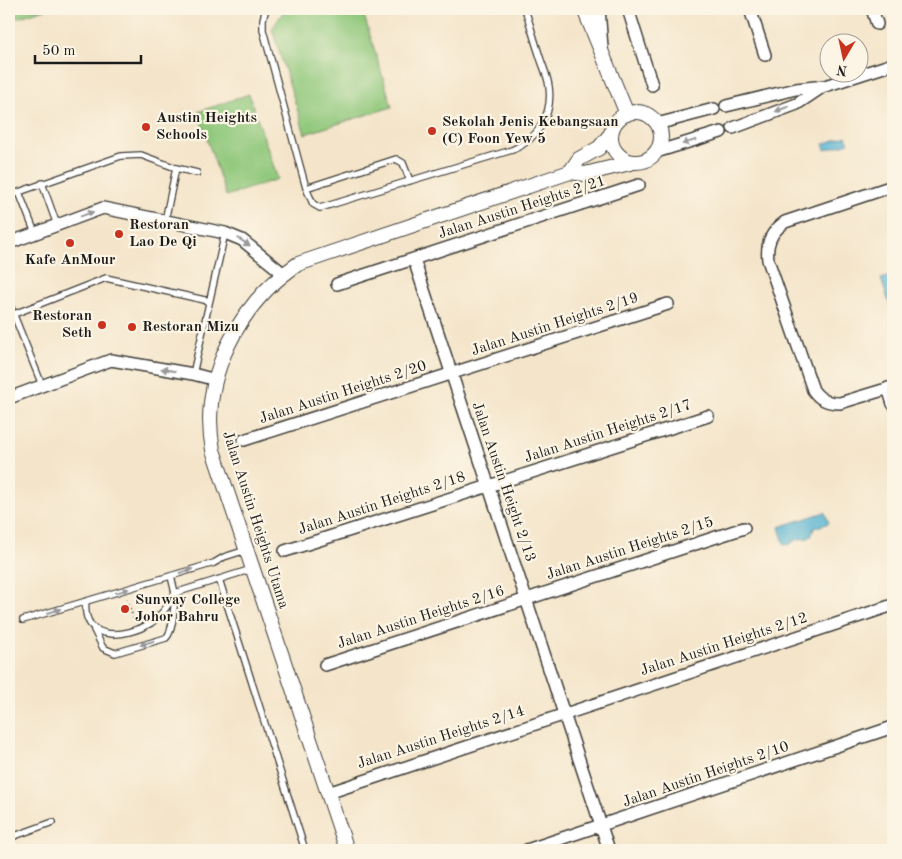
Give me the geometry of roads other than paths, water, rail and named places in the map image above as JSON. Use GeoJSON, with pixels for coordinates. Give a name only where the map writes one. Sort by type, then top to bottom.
{"type":"FeatureCollection","features":[{"type":"Feature","properties":{"kind":"street"},"geometry":{"type":"LineString","coordinates":[[584,9],[627,114]]}},
{"type":"Feature","properties":{"kind":"street"},"geometry":{"type":"LineString","coordinates":[[599,9],[602,53]]}},
{"type":"Feature","properties":{"kind":"street"},"geometry":{"type":"LineString","coordinates":[[628,9],[652,85]]}},
{"type":"Feature","properties":{"kind":"street"},"geometry":{"type":"LineString","coordinates":[[750,9],[765,55]]}},
{"type":"Feature","properties":{"kind":"street"},"geometry":{"type":"LineString","coordinates":[[872,9],[877,24]]}},
{"type":"Feature","properties":{"kind":"street"},"geometry":{"type":"LineString","coordinates":[[657,124],[796,90],[825,86],[893,64]]}},
{"type":"Feature","properties":{"kind":"street"},"geometry":{"type":"LineString","coordinates":[[656,152],[727,130],[798,104],[825,86]]}},
{"type":"Feature","properties":{"kind":"street"},"geometry":{"type":"LineString","coordinates":[[640,113],[657,124],[661,138],[656,152],[650,158],[634,162],[626,160],[614,150],[610,135],[616,122],[627,114],[640,113]]}},
{"type":"Feature","properties":{"kind":"street","name":"Jalan Austin Heights Utama"},"geometry":{"type":"LineString","coordinates":[[570,172],[579,159],[599,148],[610,135]]}},
{"type":"Feature","properties":{"kind":"street","name":"Jalan Austin Heights Utama"},"geometry":{"type":"LineString","coordinates":[[347,850],[213,450],[210,433],[212,396],[227,347],[247,312],[284,274],[298,264],[570,172],[585,174],[634,162]]}},
{"type":"Feature","properties":{"kind":"street","name":"Jalan Austin Heights 2/21"},"geometry":{"type":"LineString","coordinates":[[337,284],[639,185]]}},
{"type":"Feature","properties":{"kind":"street"},"geometry":{"type":"LineString","coordinates":[[893,186],[784,222],[772,234],[767,251],[768,260],[813,390],[818,396],[831,403],[840,403],[891,388],[893,404]]}},
{"type":"Feature","properties":{"kind":"street"},"geometry":{"type":"LineString","coordinates":[[9,243],[103,208],[225,233],[242,240],[284,274]]}},
{"type":"Feature","properties":{"kind":"street","name":"Jalan Austin Height 2/13"},"geometry":{"type":"LineString","coordinates":[[414,260],[608,850]]}},
{"type":"Feature","properties":{"kind":"street","name":"Jalan Austin Heights 2/19"},"geometry":{"type":"LineString","coordinates":[[451,374],[668,304]]}},
{"type":"Feature","properties":{"kind":"street"},"geometry":{"type":"LineString","coordinates":[[9,398],[110,360],[193,374],[216,380]]}},
{"type":"Feature","properties":{"kind":"street","name":"Jalan Austin Heights 2/20"},"geometry":{"type":"LineString","coordinates":[[244,440],[451,374]]}},
{"type":"Feature","properties":{"kind":"street","name":"Jalan Austin Heights 2/17"},"geometry":{"type":"LineString","coordinates":[[489,486],[708,416]]}},
{"type":"Feature","properties":{"kind":"street","name":"Jalan Austin Heights 2/18"},"geometry":{"type":"LineString","coordinates":[[285,551],[489,486]]}},
{"type":"Feature","properties":{"kind":"street","name":"Jalan Austin Heights 2/15"},"geometry":{"type":"LineString","coordinates":[[527,599],[744,528]]}},
{"type":"Feature","properties":{"kind":"street","name":"Jalan Austin Heights 2/16"},"geometry":{"type":"LineString","coordinates":[[325,665],[527,599]]}},
{"type":"Feature","properties":{"kind":"street","name":"Jalan Austin Heights 2/12"},"geometry":{"type":"LineString","coordinates":[[564,713],[893,605]]}},
{"type":"Feature","properties":{"kind":"street","name":"Jalan Austin Heights 2/14"},"geometry":{"type":"LineString","coordinates":[[328,793],[564,713]]}},
{"type":"Feature","properties":{"kind":"street","name":"Jalan Austin Heights 2/10"},"geometry":{"type":"LineString","coordinates":[[527,850],[893,728]]}},
{"type":"Feature","properties":{"kind":"lane"},"geometry":{"type":"LineString","coordinates":[[266,9],[263,20],[264,30],[306,188],[313,204],[320,208],[512,150],[530,139],[540,128],[548,107],[549,87],[525,9]]}},
{"type":"Feature","properties":{"kind":"lane"},"geometry":{"type":"LineString","coordinates":[[9,196],[121,156],[142,155],[176,168],[197,173]]}},
{"type":"Feature","properties":{"kind":"lane"},"geometry":{"type":"LineString","coordinates":[[306,188],[396,159],[404,163],[410,181]]}},
{"type":"Feature","properties":{"kind":"lane"},"geometry":{"type":"LineString","coordinates":[[165,221],[176,168]]}},
{"type":"Feature","properties":{"kind":"lane"},"geometry":{"type":"LineString","coordinates":[[42,184],[57,225]]}},
{"type":"Feature","properties":{"kind":"lane"},"geometry":{"type":"LineString","coordinates":[[19,192],[35,233]]}},
{"type":"Feature","properties":{"kind":"lane"},"geometry":{"type":"LineString","coordinates":[[193,374],[225,233]]}},
{"type":"Feature","properties":{"kind":"lane"},"geometry":{"type":"LineString","coordinates":[[11,315],[106,278],[209,301]]}},
{"type":"Feature","properties":{"kind":"lane"},"geometry":{"type":"LineString","coordinates":[[9,303],[11,315],[42,385]]}},
{"type":"Feature","properties":{"kind":"lane"},"geometry":{"type":"LineString","coordinates":[[23,620],[214,563],[224,557],[246,550]]}},
{"type":"Feature","properties":{"kind":"lane"},"geometry":{"type":"LineString","coordinates":[[94,630],[117,635],[138,630],[152,622],[168,607],[175,593],[252,569]]}},
{"type":"Feature","properties":{"kind":"lane"},"geometry":{"type":"LineString","coordinates":[[86,602],[84,611],[87,620],[103,648],[115,653],[166,638],[171,628],[175,593],[171,576]]}},
{"type":"Feature","properties":{"kind":"lane"},"geometry":{"type":"LineString","coordinates":[[219,579],[305,850]]}},
{"type":"Feature","properties":{"kind":"lane"},"geometry":{"type":"LineString","coordinates":[[9,838],[53,822]]}},
{"type":"Feature","properties":{"kind":"water"},"geometry":{"type":"Polygon","coordinates":[[[846,136],[849,143],[825,150],[823,144],[846,136]]]}},
{"type":"Feature","properties":{"kind":"water"},"geometry":{"type":"Polygon","coordinates":[[[893,275],[893,315],[881,279],[893,275]]]}},
{"type":"Feature","properties":{"kind":"water"},"geometry":{"type":"Polygon","coordinates":[[[825,512],[829,523],[814,528],[813,533],[808,538],[797,540],[789,545],[784,544],[779,527],[825,512]]]}},
{"type":"Feature","properties":{"kind":"place","name":"Austin Heights Schools"},"geometry":{"type":"Point","coordinates":[146,127]}},
{"type":"Feature","properties":{"kind":"place","name":"Sekolah Jenis Kebangsaan (C) Foon Yew 5"},"geometry":{"type":"Point","coordinates":[432,131]}},
{"type":"Feature","properties":{"kind":"place","name":"Restoran Lao De Qi"},"geometry":{"type":"Point","coordinates":[119,234]}},
{"type":"Feature","properties":{"kind":"place","name":"Kafe AnMour"},"geometry":{"type":"Point","coordinates":[70,243]}},
{"type":"Feature","properties":{"kind":"place","name":"Restoran Seth"},"geometry":{"type":"Point","coordinates":[102,325]}},
{"type":"Feature","properties":{"kind":"place","name":"Restoran Mizu"},"geometry":{"type":"Point","coordinates":[132,327]}},
{"type":"Feature","properties":{"kind":"place","name":"Sunway College Johor Bahru"},"geometry":{"type":"Point","coordinates":[125,609]}}]}
